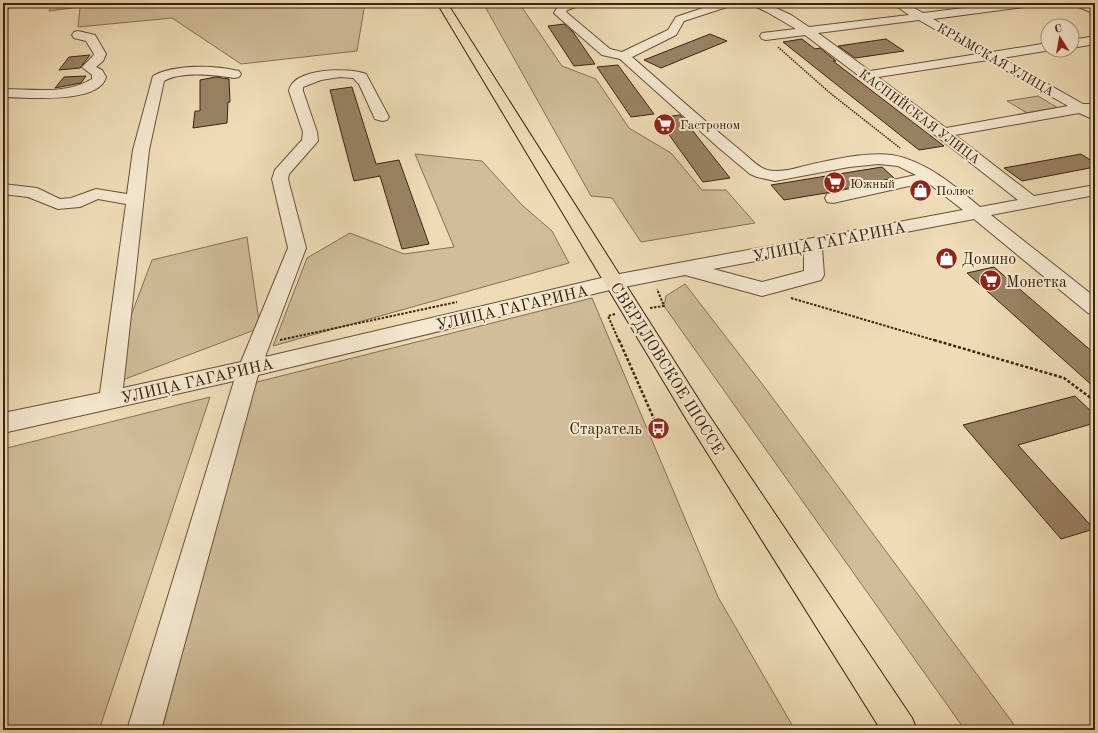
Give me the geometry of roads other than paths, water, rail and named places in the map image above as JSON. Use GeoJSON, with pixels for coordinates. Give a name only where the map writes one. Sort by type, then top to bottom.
{"type":"FeatureCollection","features":[{"type":"Feature","properties":{"kind":"main road","name":"СВЕРДЛОВСКОЕ ШОССЕ"},"geometry":{"type":"LineString","coordinates":[[442,3],[696,415],[900,730]]}},
{"type":"Feature","properties":{"kind":"street"},"geometry":{"type":"LineString","coordinates":[[3,8],[7,3]]}},
{"type":"Feature","properties":{"kind":"street"},"geometry":{"type":"LineString","coordinates":[[578,3],[562,8],[560,13],[606,52],[624,56],[724,145],[756,171],[775,176],[877,160],[893,160],[914,166],[976,212],[1095,308]]}},
{"type":"Feature","properties":{"kind":"street"},"geometry":{"type":"LineString","coordinates":[[624,56],[672,32],[680,19],[729,3]]}},
{"type":"Feature","properties":{"kind":"street","name":"КАСПИЙСКАЯ УЛИЦА"},"geometry":{"type":"LineString","coordinates":[[756,3],[808,31],[943,133],[1031,202]]}},
{"type":"Feature","properties":{"kind":"street","name":"КРЫМСКАЯ УЛИЦА"},"geometry":{"type":"LineString","coordinates":[[897,3],[920,17],[1088,107],[1095,116]]}},
{"type":"Feature","properties":{"kind":"street"},"geometry":{"type":"LineString","coordinates":[[766,36],[1032,3]]}},
{"type":"Feature","properties":{"kind":"street"},"geometry":{"type":"LineString","coordinates":[[1078,3],[1095,11]]}},
{"type":"Feature","properties":{"kind":"street"},"geometry":{"type":"LineString","coordinates":[[3,94],[75,92],[92,86],[98,81],[99,77],[88,67],[99,58],[100,54],[91,38],[78,35]]}},
{"type":"Feature","properties":{"kind":"street"},"geometry":{"type":"LineString","coordinates":[[1080,43],[1095,40]]}},
{"type":"Feature","properties":{"kind":"street"},"geometry":{"type":"LineString","coordinates":[[866,75],[1040,48]]}},
{"type":"Feature","properties":{"kind":"street"},"geometry":{"type":"LineString","coordinates":[[110,400],[134,201],[142,150],[157,83],[160,77],[202,71],[234,74]]}},
{"type":"Feature","properties":{"kind":"street"},"geometry":{"type":"LineString","coordinates":[[144,730],[249,369],[297,248],[280,179],[285,167],[310,141],[310,132],[296,87],[301,82],[308,80],[343,73],[356,74],[362,78],[380,116],[382,117]]}},
{"type":"Feature","properties":{"kind":"street"},"geometry":{"type":"LineString","coordinates":[[943,133],[1088,107]]}},
{"type":"Feature","properties":{"kind":"street"},"geometry":{"type":"LineString","coordinates":[[833,198],[930,177]]}},
{"type":"Feature","properties":{"kind":"street"},"geometry":{"type":"LineString","coordinates":[[3,189],[31,192],[58,204],[74,203],[96,194],[134,201]]}},
{"type":"Feature","properties":{"kind":"street","name":"УЛИЦА ГАГАРИНА"},"geometry":{"type":"LineString","coordinates":[[3,423],[249,369],[614,282],[1095,190]]}},
{"type":"Feature","properties":{"kind":"street"},"geometry":{"type":"LineString","coordinates":[[685,268],[762,289],[814,275],[813,244]]}},
{"type":"Feature","properties":{"kind":"place","name":"Гастроном"},"geometry":{"type":"Point","coordinates":[665,124]}},
{"type":"Feature","properties":{"kind":"place","name":"Южный"},"geometry":{"type":"Point","coordinates":[834,183]}},
{"type":"Feature","properties":{"kind":"place","name":"Полюс"},"geometry":{"type":"Point","coordinates":[920,190]}},
{"type":"Feature","properties":{"kind":"place","name":"Домино"},"geometry":{"type":"Point","coordinates":[947,258]}},
{"type":"Feature","properties":{"kind":"place","name":"Монетка"},"geometry":{"type":"Point","coordinates":[991,281]}},
{"type":"Feature","properties":{"kind":"place","name":"Старатель"},"geometry":{"type":"Point","coordinates":[658,428]}}]}
